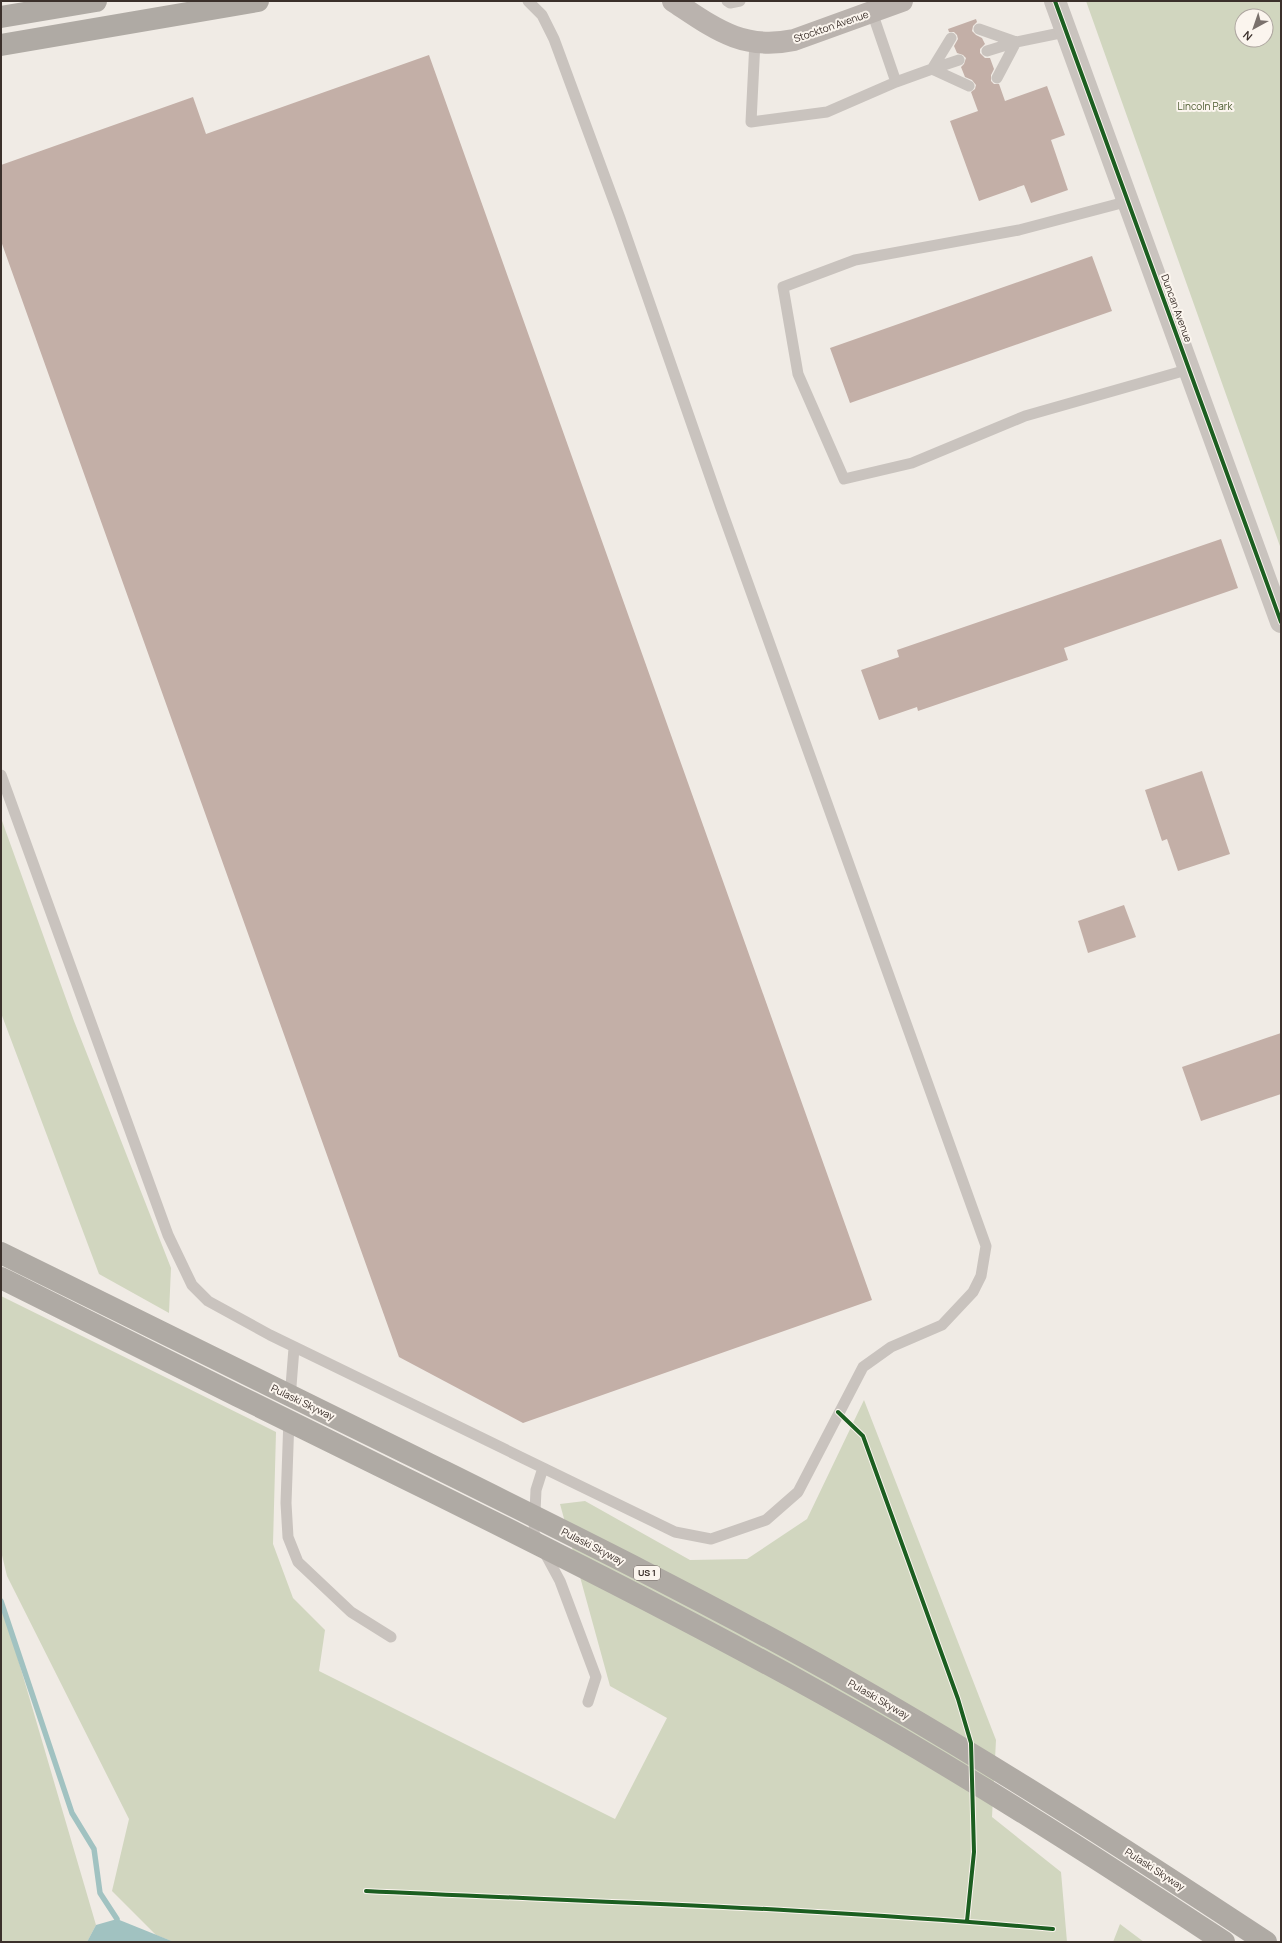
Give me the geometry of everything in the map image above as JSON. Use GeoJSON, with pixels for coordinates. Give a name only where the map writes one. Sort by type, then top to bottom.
{"type":"FeatureCollection","features":[{"type":"Feature","properties":{"kind":"highway"},"geometry":{"type":"LineString","coordinates":[[1,17],[96,1]]}},
{"type":"Feature","properties":{"kind":"highway"},"geometry":{"type":"LineString","coordinates":[[1,45],[258,1]]}},
{"type":"Feature","properties":{"kind":"highway","name":"Pulaski Skyway"},"geometry":{"type":"LineString","coordinates":[[1,1253],[598,1548],[774,1641],[891,1706],[1006,1775],[1118,1845],[1266,1942]]}},
{"type":"Feature","properties":{"kind":"highway","name":"US 1"},"geometry":{"type":"LineString","coordinates":[[1,1278],[587,1568],[711,1632],[823,1694],[943,1764],[1106,1864],[1224,1942]]}},
{"type":"Feature","properties":{"kind":"main road","name":"Stockton Avenue"},"geometry":{"type":"LineString","coordinates":[[673,1],[727,35],[744,40],[776,42],[794,40],[902,1]]}},
{"type":"Feature","properties":{"kind":"street","name":"Duncan Avenue"},"geometry":{"type":"LineString","coordinates":[[1055,1],[1065,32],[1129,201],[1281,622]]}},
{"type":"Feature","properties":{"kind":"lane"},"geometry":{"type":"LineString","coordinates":[[1,775],[168,1235],[192,1286],[208,1301],[294,1348],[675,1532],[711,1539],[766,1520],[798,1492],[862,1367],[891,1347],[942,1325],[973,1292],[981,1276],[986,1246],[722,511],[620,218],[551,30],[542,15],[528,1]]}},
{"type":"Feature","properties":{"kind":"lane"},"geometry":{"type":"LineString","coordinates":[[727,1],[730,3],[740,1]]}},
{"type":"Feature","properties":{"kind":"lane"},"geometry":{"type":"LineString","coordinates":[[872,12],[896,82]]}},
{"type":"Feature","properties":{"kind":"lane"},"geometry":{"type":"LineString","coordinates":[[979,29],[1016,42]]}},
{"type":"Feature","properties":{"kind":"lane"},"geometry":{"type":"LineString","coordinates":[[987,51],[1016,42],[1065,32]]}},
{"type":"Feature","properties":{"kind":"lane"},"geometry":{"type":"LineString","coordinates":[[932,69],[951,38]]}},
{"type":"Feature","properties":{"kind":"lane"},"geometry":{"type":"LineString","coordinates":[[755,41],[751,122],[827,112],[896,82],[959,60]]}},
{"type":"Feature","properties":{"kind":"lane"},"geometry":{"type":"LineString","coordinates":[[997,78],[1016,42]]}},
{"type":"Feature","properties":{"kind":"lane"},"geometry":{"type":"LineString","coordinates":[[932,69],[969,86]]}},
{"type":"Feature","properties":{"kind":"lane"},"geometry":{"type":"LineString","coordinates":[[1129,201],[1019,230],[855,260],[783,288],[798,374],[844,479],[912,463],[1025,416],[1190,369]]}},
{"type":"Feature","properties":{"kind":"lane"},"geometry":{"type":"LineString","coordinates":[[294,1348],[287,1441],[288,1537],[298,1562],[351,1612],[391,1637]]}},
{"type":"Feature","properties":{"kind":"lane"},"geometry":{"type":"LineString","coordinates":[[543,1468],[536,1490],[534,1533],[560,1581],[596,1677],[588,1702]]}},
{"type":"Feature","properties":{"kind":"green space","name":"Lincoln Park"},"geometry":{"type":"Polygon","coordinates":[[[1086,1],[1281,1],[1281,549],[1086,1]]]}},
{"type":"Feature","properties":{"kind":"green space"},"geometry":{"type":"Polygon","coordinates":[[[1,818],[74,1021],[171,1268],[169,1313],[99,1274],[1,1013],[1,818]]]}},
{"type":"Feature","properties":{"kind":"green space"},"geometry":{"type":"Polygon","coordinates":[[[1,1296],[276,1432],[273,1544],[293,1598],[325,1630],[319,1671],[615,1819],[667,1718],[610,1686],[560,1504],[585,1501],[690,1560],[747,1559],[807,1519],[864,1400],[996,1740],[992,1817],[1061,1872],[1067,1942],[174,1942],[156,1935],[112,1891],[129,1819],[7,1576],[1,1551],[1,1296]]]}},
{"type":"Feature","properties":{"kind":"green space"},"geometry":{"type":"Polygon","coordinates":[[[1,1601],[96,1925],[87,1942],[1,1942],[1,1601]]]}},
{"type":"Feature","properties":{"kind":"green space"},"geometry":{"type":"Polygon","coordinates":[[[1120,1924],[1144,1942],[1113,1942],[1120,1924]]]}},
{"type":"Feature","properties":{"kind":"water"},"geometry":{"type":"Polygon","coordinates":[[[117,1919],[174,1942],[87,1942],[96,1925],[117,1919]]]}},
{"type":"Feature","properties":{"kind":"building"},"geometry":{"type":"Polygon","coordinates":[[[976,19],[977,22],[973,26],[972,31],[982,38],[985,44],[980,49],[980,53],[985,58],[990,58],[994,69],[991,75],[991,81],[994,84],[999,84],[1005,101],[1047,86],[1065,135],[1051,140],[1068,190],[1031,203],[1024,185],[979,201],[950,121],[978,111],[971,92],[975,89],[976,85],[972,80],[965,77],[961,67],[966,58],[957,53],[954,46],[958,39],[957,35],[954,32],[949,32],[948,29],[976,19]]]}},
{"type":"Feature","properties":{"kind":"building"},"geometry":{"type":"Polygon","coordinates":[[[429,55],[872,1300],[523,1423],[399,1357],[1,241],[1,165],[193,97],[206,134],[429,55]]]}},
{"type":"Feature","properties":{"kind":"building"},"geometry":{"type":"Polygon","coordinates":[[[1092,256],[1112,311],[850,403],[830,348],[1092,256]]]}},
{"type":"Feature","properties":{"kind":"building"},"geometry":{"type":"Polygon","coordinates":[[[1221,539],[1238,588],[1064,648],[1068,660],[918,711],[917,707],[879,720],[861,670],[899,657],[897,650],[1221,539]]]}},
{"type":"Feature","properties":{"kind":"building"},"geometry":{"type":"Polygon","coordinates":[[[1202,771],[1230,854],[1178,871],[1167,839],[1162,841],[1145,790],[1202,771]]]}},
{"type":"Feature","properties":{"kind":"building"},"geometry":{"type":"Polygon","coordinates":[[[1124,905],[1136,937],[1088,953],[1078,921],[1124,905]]]}},
{"type":"Feature","properties":{"kind":"building"},"geometry":{"type":"Polygon","coordinates":[[[1281,1033],[1281,1094],[1201,1121],[1182,1067],[1281,1033]]]}},
{"type":"Feature","properties":{"kind":"waterway"},"geometry":{"type":"LineString","coordinates":[[1,1601],[72,1813],[94,1849],[100,1893],[117,1919]]}},
{"type":"Feature","properties":{"kind":"cycle path"},"geometry":{"type":"LineString","coordinates":[[1055,1],[1281,622]]}},
{"type":"Feature","properties":{"kind":"cycle path"},"geometry":{"type":"LineString","coordinates":[[838,1412],[863,1436],[958,1699],[971,1743],[974,1852],[967,1921]]}},
{"type":"Feature","properties":{"kind":"cycle path"},"geometry":{"type":"LineString","coordinates":[[366,1891],[710,1906],[882,1916],[1053,1929]]}}]}
